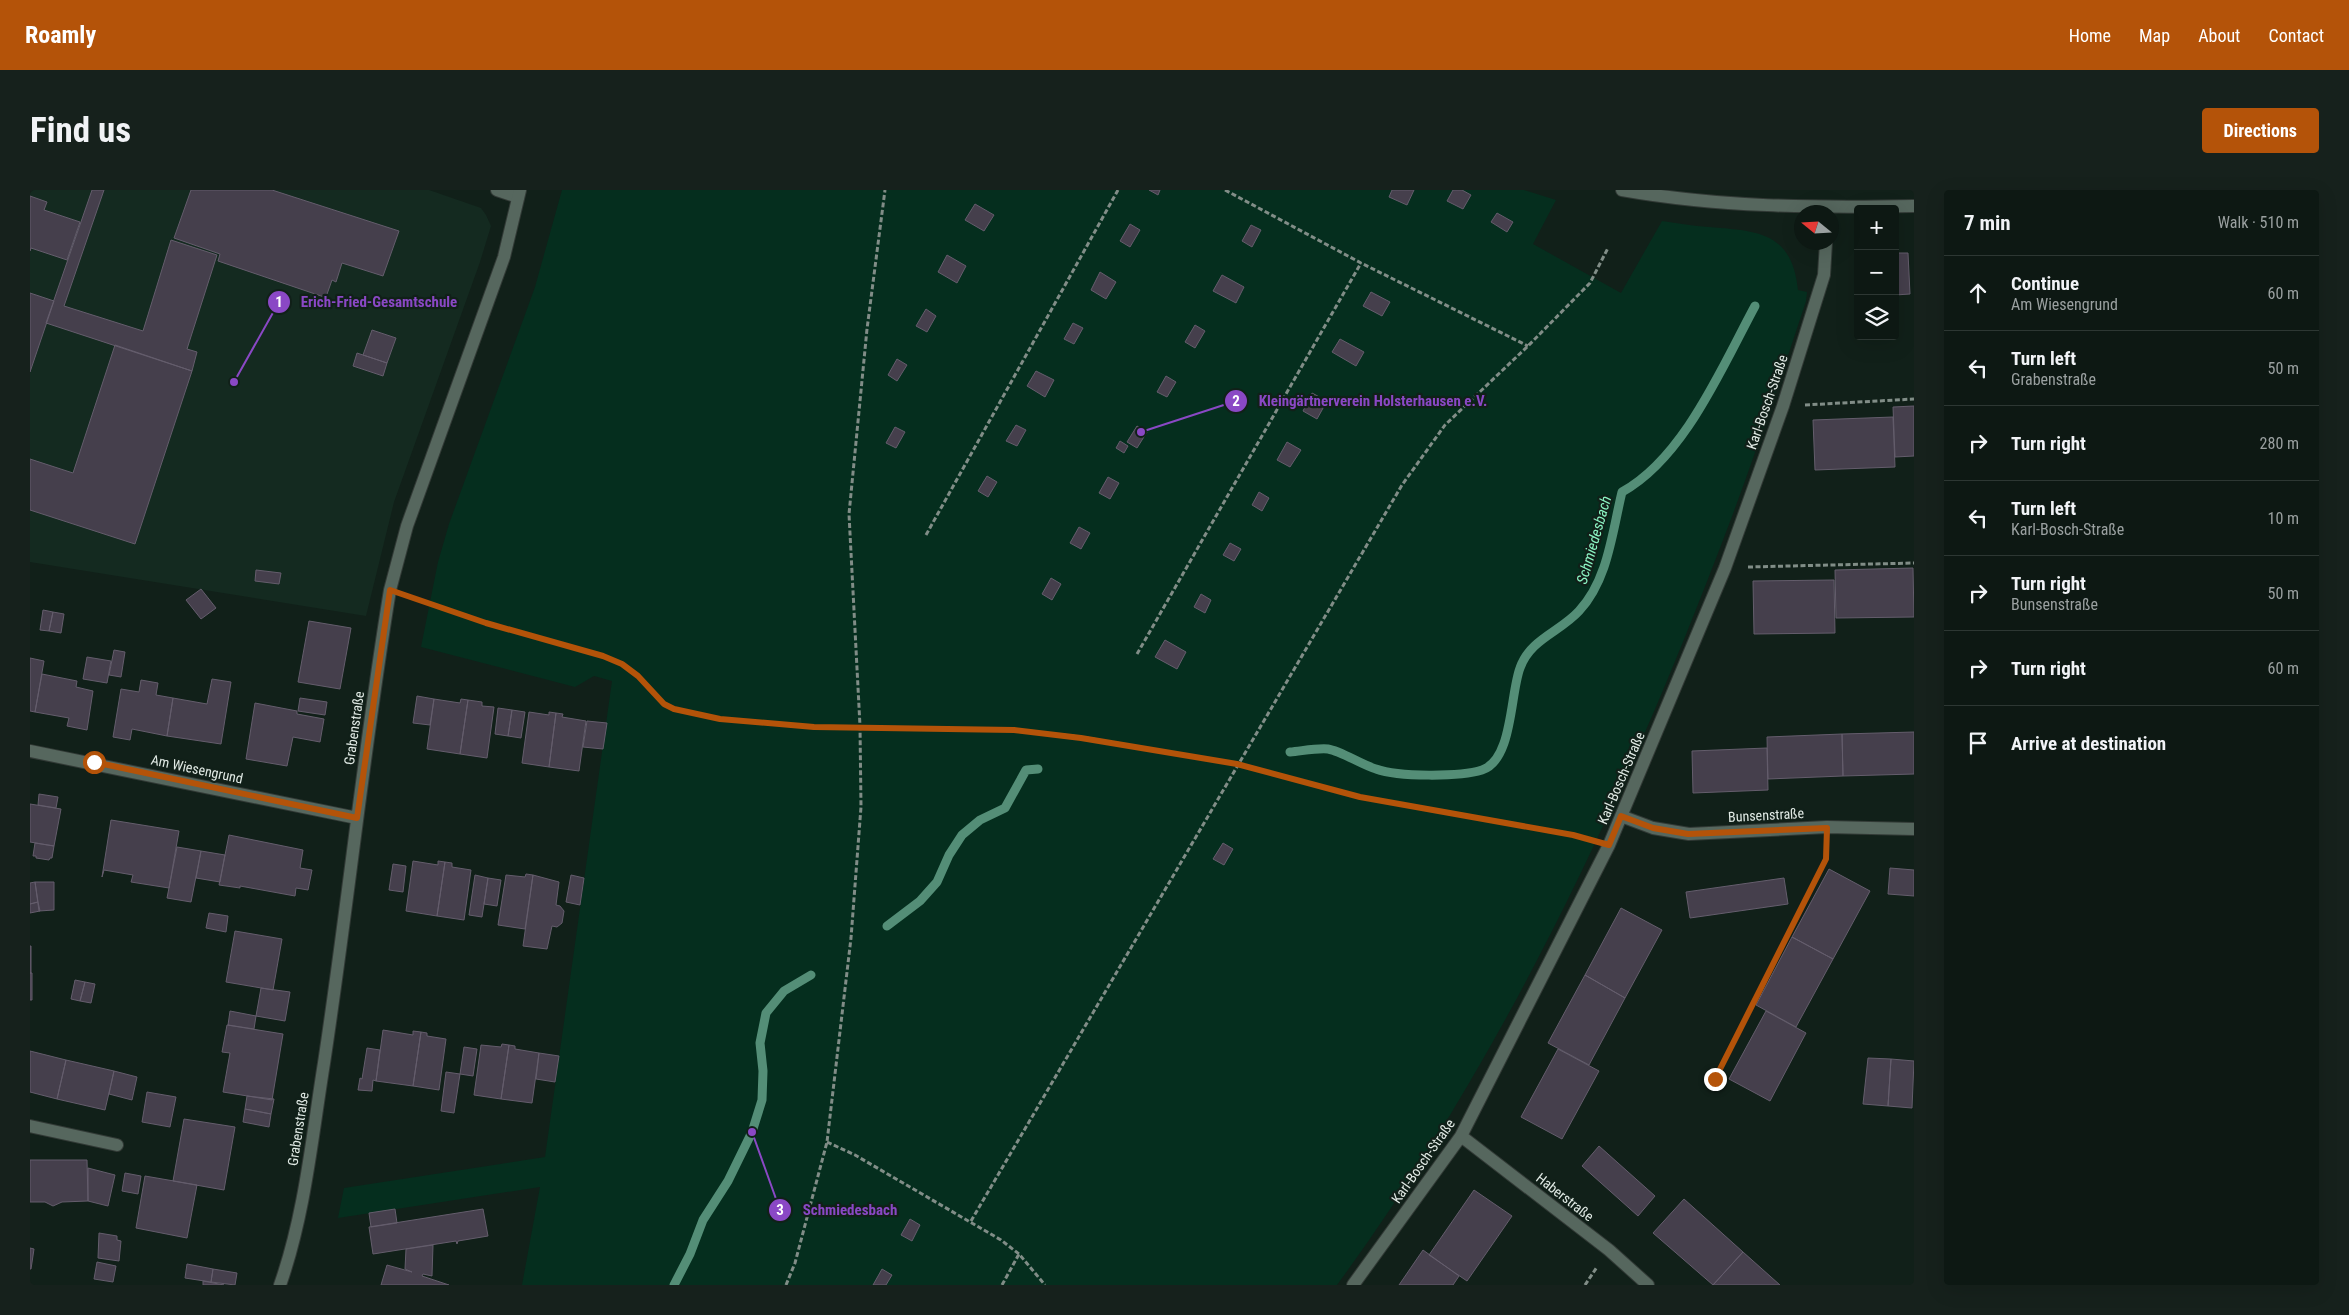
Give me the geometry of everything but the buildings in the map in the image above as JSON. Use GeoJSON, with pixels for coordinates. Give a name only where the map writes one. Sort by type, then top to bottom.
{"type":"FeatureCollection","features":[{"type":"Feature","properties":{"kind":"street"},"geometry":{"type":"LineString","coordinates":[[496,190],[519,194]]}},
{"type":"Feature","properties":{"kind":"street"},"geometry":{"type":"LineString","coordinates":[[1622,190],[1685,200],[1794,208]]}},
{"type":"Feature","properties":{"kind":"street","name":"Grabenstraße"},"geometry":{"type":"LineString","coordinates":[[280,1285],[290,1258],[302,1206],[390,590],[407,526],[504,257],[519,194]]}},
{"type":"Feature","properties":{"kind":"street"},"geometry":{"type":"LineString","coordinates":[[1839,209],[1914,206]]}},
{"type":"Feature","properties":{"kind":"street","name":"Karl-Bosch-Straße"},"geometry":{"type":"LineString","coordinates":[[1353,1285],[1461,1136],[1609,845],[1725,568],[1783,406],[1824,276],[1826,250]]}},
{"type":"Feature","properties":{"kind":"street","name":"Am Wiesengrund"},"geometry":{"type":"LineString","coordinates":[[30,751],[357,818]]}},
{"type":"Feature","properties":{"kind":"street","name":"Bunsenstraße"},"geometry":{"type":"LineString","coordinates":[[1621,816],[1653,828],[1688,834],[1827,828],[1914,829]]}},
{"type":"Feature","properties":{"kind":"street"},"geometry":{"type":"LineString","coordinates":[[30,1126],[117,1145]]}},
{"type":"Feature","properties":{"kind":"street","name":"Haberstraße"},"geometry":{"type":"LineString","coordinates":[[1461,1136],[1609,1250],[1648,1285]]}},
{"type":"Feature","properties":{"kind":"path"},"geometry":{"type":"LineString","coordinates":[[786,1285],[795,1263],[827,1142],[851,938],[861,807],[860,726],[849,514],[867,329],[885,190]]}},
{"type":"Feature","properties":{"kind":"path"},"geometry":{"type":"LineString","coordinates":[[926,535],[1118,190]]}},
{"type":"Feature","properties":{"kind":"path"},"geometry":{"type":"LineString","coordinates":[[1225,190],[1361,264],[1528,346]]}},
{"type":"Feature","properties":{"kind":"path"},"geometry":{"type":"LineString","coordinates":[[971,1221],[1402,485],[1445,426],[1528,346],[1594,278],[1608,248]]}},
{"type":"Feature","properties":{"kind":"path"},"geometry":{"type":"LineString","coordinates":[[1137,654],[1361,264]]}},
{"type":"Feature","properties":{"kind":"path"},"geometry":{"type":"LineString","coordinates":[[1783,406],[1914,399]]}},
{"type":"Feature","properties":{"kind":"path"},"geometry":{"type":"LineString","coordinates":[[1725,568],[1914,563]]}},
{"type":"Feature","properties":{"kind":"path"},"geometry":{"type":"LineString","coordinates":[[390,590],[486,623],[603,656],[622,664],[638,676],[664,704],[674,709],[720,719],[814,727],[860,726],[1014,730],[1081,738],[1237,764],[1360,797],[1573,835],[1609,845]]}},
{"type":"Feature","properties":{"kind":"path"},"geometry":{"type":"LineString","coordinates":[[1715,1079],[1826,859],[1827,828]]}},
{"type":"Feature","properties":{"kind":"path"},"geometry":{"type":"LineString","coordinates":[[827,1142],[855,1155],[971,1221],[1019,1254],[1045,1285]]}},
{"type":"Feature","properties":{"kind":"path"},"geometry":{"type":"LineString","coordinates":[[1002,1285],[1019,1254]]}},
{"type":"Feature","properties":{"kind":"shaded area"},"geometry":{"type":"Polygon","coordinates":[[[30,190],[429,190],[481,208],[491,226],[480,262],[394,502],[366,616],[30,562],[30,190]]]}},
{"type":"Feature","properties":{"kind":"shaded area"},"geometry":{"type":"Polygon","coordinates":[[[562,190],[1524,190],[1556,200],[1533,244],[1621,293],[1662,221],[1757,233],[1770,238],[1788,256],[1794,271],[1798,290],[1807,292],[1806,301],[1731,519],[1651,719],[1607,818],[1560,916],[1510,1011],[1456,1105],[1399,1196],[1337,1285],[522,1285],[540,1187],[338,1218],[344,1188],[545,1157],[612,681],[594,676],[575,687],[421,647],[438,562],[449,524],[535,287],[562,190]]]}},
{"type":"Feature","properties":{"kind":"waterway","name":"Schmiedesbach"},"geometry":{"type":"LineString","coordinates":[[1290,752],[1328,749],[1376,769],[1413,775],[1459,774],[1482,770],[1492,764],[1500,754],[1505,740],[1517,679],[1525,658],[1538,643],[1571,618],[1589,599],[1597,585],[1608,555],[1622,492],[1644,477],[1683,434],[1715,383],[1755,306]]}},
{"type":"Feature","properties":{"kind":"waterway","name":"Schmiedesbach"},"geometry":{"type":"LineString","coordinates":[[887,926],[920,901],[937,882],[949,855],[962,835],[980,820],[1005,808],[1026,770],[1038,769]]}},
{"type":"Feature","properties":{"kind":"waterway","name":"Schmiedesbach"},"geometry":{"type":"LineString","coordinates":[[674,1285],[690,1254],[703,1220],[728,1181],[752,1132],[762,1100],[763,1071],[760,1043],[766,1013],[784,991],[811,975]]}},
{"type":"Feature","properties":{"kind":"place","name":"Erich-Fried-Gesamtschule"},"geometry":{"type":"Point","coordinates":[234,382]}},
{"type":"Feature","properties":{"kind":"place","name":"Kleingärtnerverein Holsterhausen e.V."},"geometry":{"type":"Point","coordinates":[1141,432]}},
{"type":"Feature","properties":{"kind":"place","name":"Schmiedesbach"},"geometry":{"type":"Point","coordinates":[752,1132]}},
{"type":"Feature","properties":{"kind":"route"},"geometry":{"type":"LineString","coordinates":[[94,762],[357,818],[390,590],[486,623],[603,656],[622,664],[638,676],[664,704],[674,709],[720,719],[814,727],[860,726],[1014,730],[1081,738],[1237,764],[1360,797],[1573,835],[1609,845],[1621,816],[1653,828],[1688,834],[1827,828],[1826,859],[1715,1079]]}}]}
